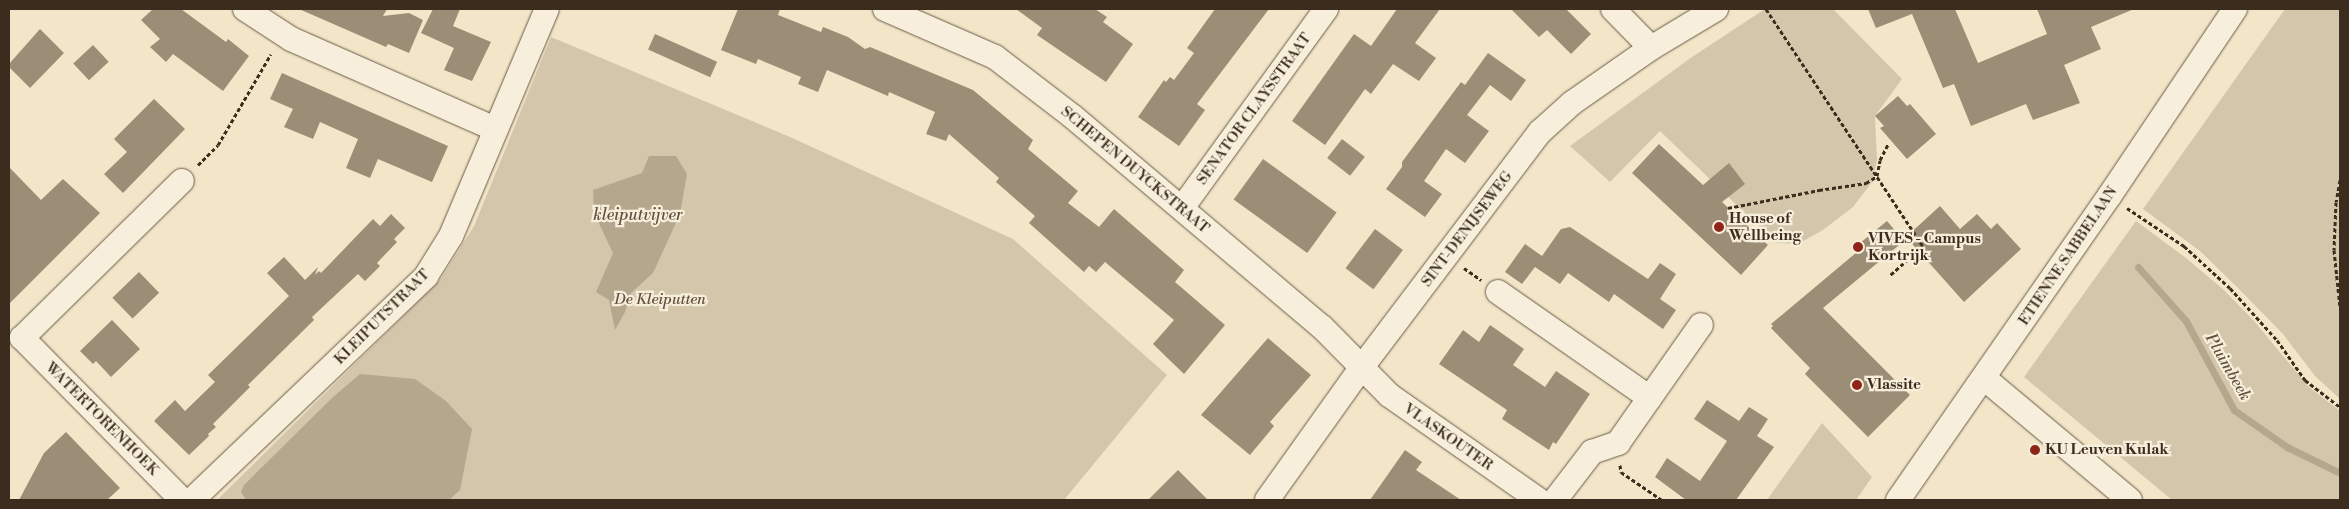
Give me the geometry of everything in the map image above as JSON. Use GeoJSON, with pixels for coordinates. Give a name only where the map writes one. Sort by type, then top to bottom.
{"type":"FeatureCollection","features":[{"type":"Feature","properties":{"kind":"street"},"geometry":{"type":"LineString","coordinates":[[245,9],[283,34],[495,129]]}},
{"type":"Feature","properties":{"kind":"street","name":"KLEIPUTSTRAAT"},"geometry":{"type":"LineString","coordinates":[[192,500],[426,276],[451,236],[547,9]]}},
{"type":"Feature","properties":{"kind":"street","name":"SCHEPEN DUYCKSTRAAT"},"geometry":{"type":"LineString","coordinates":[[885,9],[995,57],[1072,116],[1182,208],[1322,327],[1362,367]]}},
{"type":"Feature","properties":{"kind":"street","name":"SENATOR CLAYSSTRAAT"},"geometry":{"type":"LineString","coordinates":[[1182,208],[1326,9]]}},
{"type":"Feature","properties":{"kind":"street"},"geometry":{"type":"LineString","coordinates":[[1613,9],[1651,48]]}},
{"type":"Feature","properties":{"kind":"street","name":"SINT-DENIJSEWEG"},"geometry":{"type":"LineString","coordinates":[[1267,500],[1362,367],[1540,132],[1572,103],[1651,48],[1716,9]]}},
{"type":"Feature","properties":{"kind":"street","name":"ETIENNE SABBELAAN"},"geometry":{"type":"LineString","coordinates":[[1898,500],[2110,196],[2234,9]]}},
{"type":"Feature","properties":{"kind":"street","name":"WATERTORENHOEK"},"geometry":{"type":"LineString","coordinates":[[182,181],[16,345],[182,500]]}},
{"type":"Feature","properties":{"kind":"street"},"geometry":{"type":"LineString","coordinates":[[1498,292],[1650,398]]}},
{"type":"Feature","properties":{"kind":"street"},"geometry":{"type":"LineString","coordinates":[[1555,500],[1592,452],[1618,443],[1701,325]]}},
{"type":"Feature","properties":{"kind":"street","name":"VLASKOUTER"},"geometry":{"type":"LineString","coordinates":[[1362,367],[1389,395],[1539,500]]}},
{"type":"Feature","properties":{"kind":"street"},"geometry":{"type":"LineString","coordinates":[[1984,378],[2130,500]]}},
{"type":"Feature","properties":{"kind":"path"},"geometry":{"type":"LineString","coordinates":[[1766,9],[1923,246],[1889,276]]}},
{"type":"Feature","properties":{"kind":"path"},"geometry":{"type":"LineString","coordinates":[[182,181],[218,145],[283,34]]}},
{"type":"Feature","properties":{"kind":"path"},"geometry":{"type":"LineString","coordinates":[[1728,208],[1819,190],[1866,184],[1877,176],[1880,160],[1888,144]]}},
{"type":"Feature","properties":{"kind":"path"},"geometry":{"type":"LineString","coordinates":[[2340,180],[2336,202],[2334,250],[2340,306]]}},
{"type":"Feature","properties":{"kind":"path"},"geometry":{"type":"LineString","coordinates":[[2110,196],[2184,246],[2223,282],[2277,340],[2305,380],[2340,407]]}},
{"type":"Feature","properties":{"kind":"path"},"geometry":{"type":"LineString","coordinates":[[1447,255],[1498,292]]}},
{"type":"Feature","properties":{"kind":"path"},"geometry":{"type":"LineString","coordinates":[[1618,443],[1621,472],[1662,500]]}},
{"type":"Feature","properties":{"kind":"green space"},"geometry":{"type":"Polygon","coordinates":[[[1765,9],[1833,9],[1902,79],[1875,116],[1877,160],[1872,182],[1853,207],[1823,230],[1798,244],[1776,243],[1660,131],[1610,182],[1570,146],[1692,57],[1765,9]]]}},
{"type":"Feature","properties":{"kind":"green space"},"geometry":{"type":"Polygon","coordinates":[[[2285,9],[2340,9],[2340,399],[2315,376],[2283,334],[2200,251],[2143,209],[2285,9]]]}},
{"type":"Feature","properties":{"kind":"green space","name":"De Kleiputten"},"geometry":{"type":"Polygon","coordinates":[[[551,37],[790,137],[1013,239],[1167,375],[1064,500],[217,500],[440,280],[474,226],[551,37]]]}},
{"type":"Feature","properties":{"kind":"green space"},"geometry":{"type":"Polygon","coordinates":[[[2136,221],[2186,258],[2224,290],[2254,321],[2308,386],[2340,411],[2340,500],[2172,500],[2024,377],[2136,221]]]}},
{"type":"Feature","properties":{"kind":"green space"},"geometry":{"type":"Polygon","coordinates":[[[1822,423],[1872,477],[1856,500],[1767,500],[1822,423]]]}},
{"type":"Feature","properties":{"kind":"water","name":"kleiputvijver"},"geometry":{"type":"Polygon","coordinates":[[[649,156],[676,156],[687,174],[680,214],[653,273],[631,293],[625,312],[615,330],[609,300],[596,292],[613,253],[594,213],[593,190],[642,173],[649,156]]]}},
{"type":"Feature","properties":{"kind":"water"},"geometry":{"type":"Polygon","coordinates":[[[360,374],[415,379],[446,401],[472,429],[460,490],[449,500],[246,500],[241,492],[244,485],[333,397],[360,374]]]}},
{"type":"Feature","properties":{"kind":"building"},"geometry":{"type":"Polygon","coordinates":[[[153,9],[181,9],[226,42],[228,39],[249,56],[223,91],[173,54],[166,62],[150,47],[160,39],[141,20],[153,9]]]}},
{"type":"Feature","properties":{"kind":"building"},"geometry":{"type":"Polygon","coordinates":[[[299,9],[387,9],[383,16],[409,13],[423,20],[409,53],[388,44],[386,47],[299,9]]]}},
{"type":"Feature","properties":{"kind":"building"},"geometry":{"type":"Polygon","coordinates":[[[433,9],[460,9],[453,26],[491,42],[472,81],[444,70],[454,48],[421,33],[433,9]]]}},
{"type":"Feature","properties":{"kind":"building"},"geometry":{"type":"Polygon","coordinates":[[[738,9],[780,9],[778,15],[821,32],[823,27],[848,37],[865,49],[870,47],[973,90],[1033,140],[1028,149],[1078,191],[1068,203],[1099,227],[1114,209],[1184,270],[1175,282],[1225,325],[1184,374],[1153,344],[1174,320],[1105,262],[1096,272],[1089,266],[1084,272],[1029,223],[1035,216],[996,182],[999,178],[949,134],[946,141],[926,134],[935,112],[889,92],[888,96],[827,70],[818,92],[798,84],[801,77],[758,59],[756,64],[721,50],[738,9]]]}},
{"type":"Feature","properties":{"kind":"building"},"geometry":{"type":"Polygon","coordinates":[[[1016,9],[1095,9],[1107,17],[1103,22],[1133,44],[1106,82],[1037,35],[1042,28],[1016,9]]]}},
{"type":"Feature","properties":{"kind":"building"},"geometry":{"type":"Polygon","coordinates":[[[1215,9],[1269,9],[1197,104],[1205,110],[1179,146],[1138,117],[1164,80],[1166,82],[1170,77],[1174,80],[1194,53],[1187,48],[1215,9]]]}},
{"type":"Feature","properties":{"kind":"building"},"geometry":{"type":"Polygon","coordinates":[[[1397,9],[1440,9],[1415,43],[1436,58],[1419,81],[1393,64],[1371,94],[1365,89],[1325,145],[1292,121],[1354,34],[1371,46],[1397,9]]]}},
{"type":"Feature","properties":{"kind":"building"},"geometry":{"type":"Polygon","coordinates":[[[1511,9],[1566,9],[1591,34],[1571,54],[1547,30],[1539,37],[1511,9]]]}},
{"type":"Feature","properties":{"kind":"building"},"geometry":{"type":"Polygon","coordinates":[[[1868,9],[1955,9],[1978,63],[2047,34],[2037,9],[2134,9],[2091,27],[2101,49],[2064,65],[2080,103],[2033,120],[2026,104],[1971,126],[1954,84],[1943,88],[1912,14],[1876,28],[1868,9]]]}},
{"type":"Feature","properties":{"kind":"building"},"geometry":{"type":"Polygon","coordinates":[[[40,29],[64,53],[30,88],[9,67],[9,64],[40,29]]]}},
{"type":"Feature","properties":{"kind":"building"},"geometry":{"type":"Polygon","coordinates":[[[655,34],[717,62],[710,77],[648,50],[655,34]]]}},
{"type":"Feature","properties":{"kind":"building"},"geometry":{"type":"Polygon","coordinates":[[[93,45],[109,62],[89,80],[73,63],[93,45]]]}},
{"type":"Feature","properties":{"kind":"building"},"geometry":{"type":"Polygon","coordinates":[[[1488,53],[1526,80],[1511,101],[1490,85],[1467,115],[1489,131],[1465,163],[1446,149],[1424,181],[1442,194],[1425,217],[1386,189],[1402,167],[1402,162],[1461,82],[1465,85],[1488,53]]]}},
{"type":"Feature","properties":{"kind":"building"},"geometry":{"type":"Polygon","coordinates":[[[282,73],[448,146],[432,182],[378,159],[370,178],[346,168],[358,139],[320,122],[313,139],[284,127],[293,109],[270,99],[282,73]]]}},
{"type":"Feature","properties":{"kind":"building"},"geometry":{"type":"Polygon","coordinates":[[[1898,96],[1907,106],[1910,104],[1936,134],[1907,159],[1880,128],[1884,126],[1875,116],[1898,96]]]}},
{"type":"Feature","properties":{"kind":"building"},"geometry":{"type":"Polygon","coordinates":[[[154,99],[185,129],[123,193],[104,174],[127,152],[114,139],[154,99]]]}},
{"type":"Feature","properties":{"kind":"building"},"geometry":{"type":"Polygon","coordinates":[[[1342,139],[1365,157],[1350,176],[1327,158],[1342,139]]]}},
{"type":"Feature","properties":{"kind":"building","name":"House of Wellbeing"},"geometry":{"type":"Polygon","coordinates":[[[1659,144],[1703,185],[1729,163],[1745,184],[1722,202],[1768,245],[1741,275],[1632,173],[1659,144]]]}},
{"type":"Feature","properties":{"kind":"building"},"geometry":{"type":"Polygon","coordinates":[[[1263,159],[1337,212],[1307,253],[1234,199],[1263,159]]]}},
{"type":"Feature","properties":{"kind":"building"},"geometry":{"type":"Polygon","coordinates":[[[9,167],[41,200],[63,179],[100,213],[9,304],[9,167]]]}},
{"type":"Feature","properties":{"kind":"building"},"geometry":{"type":"Polygon","coordinates":[[[1940,206],[1960,229],[1977,214],[1991,229],[1997,223],[2021,249],[1964,302],[1906,237],[1940,206]]]}},
{"type":"Feature","properties":{"kind":"building"},"geometry":{"type":"Polygon","coordinates":[[[391,214],[405,228],[394,239],[397,242],[377,263],[380,266],[365,281],[358,274],[312,317],[314,320],[248,385],[250,387],[213,424],[216,427],[208,434],[209,436],[189,455],[154,421],[175,400],[185,411],[215,382],[208,375],[289,296],[267,273],[284,257],[305,280],[318,267],[315,275],[319,271],[321,273],[373,219],[380,226],[391,214]]]}},
{"type":"Feature","properties":{"kind":"building"},"geometry":{"type":"Polygon","coordinates":[[[1887,221],[1904,241],[1823,308],[1910,395],[1868,437],[1805,374],[1810,368],[1771,328],[1773,326],[1771,324],[1863,247],[1860,243],[1887,221]]]}},
{"type":"Feature","properties":{"kind":"building"},"geometry":{"type":"Polygon","coordinates":[[[1570,227],[1648,279],[1660,263],[1676,274],[1660,299],[1676,310],[1663,329],[1614,294],[1609,302],[1568,273],[1560,284],[1535,267],[1522,284],[1505,272],[1525,244],[1542,256],[1561,229],[1570,227]]]}},
{"type":"Feature","properties":{"kind":"building"},"geometry":{"type":"Polygon","coordinates":[[[1375,229],[1403,250],[1373,289],[1346,268],[1375,229]]]}},
{"type":"Feature","properties":{"kind":"building"},"geometry":{"type":"Polygon","coordinates":[[[139,272],[159,293],[133,319],[112,298],[139,272]]]}},
{"type":"Feature","properties":{"kind":"building"},"geometry":{"type":"Polygon","coordinates":[[[112,320],[140,349],[111,377],[96,361],[93,364],[80,351],[112,320]]]}},
{"type":"Feature","properties":{"kind":"building"},"geometry":{"type":"Polygon","coordinates":[[[1490,325],[1524,349],[1513,365],[1545,387],[1556,371],[1590,394],[1556,444],[1553,442],[1549,450],[1502,419],[1507,410],[1439,364],[1463,330],[1479,342],[1490,325]]]}},
{"type":"Feature","properties":{"kind":"building"},"geometry":{"type":"Polygon","coordinates":[[[1268,338],[1311,375],[1270,422],[1274,426],[1250,455],[1201,415],[1268,338]]]}},
{"type":"Feature","properties":{"kind":"building"},"geometry":{"type":"Polygon","coordinates":[[[1707,400],[1739,421],[1749,407],[1768,419],[1757,436],[1774,447],[1736,500],[1686,500],[1655,477],[1667,458],[1700,481],[1717,456],[1727,441],[1694,419],[1707,400]]]}},
{"type":"Feature","properties":{"kind":"building"},"geometry":{"type":"Polygon","coordinates":[[[66,432],[120,488],[107,500],[19,500],[44,453],[66,432]]]}},
{"type":"Feature","properties":{"kind":"building"},"geometry":{"type":"Polygon","coordinates":[[[1405,450],[1422,462],[1416,470],[1461,500],[1370,500],[1405,450]]]}},
{"type":"Feature","properties":{"kind":"building"},"geometry":{"type":"Polygon","coordinates":[[[1178,470],[1208,500],[1148,500],[1178,470]]]}},
{"type":"Feature","properties":{"kind":"waterway","name":"Pluimbeek"},"geometry":{"type":"LineString","coordinates":[[2138,267],[2186,321],[2234,410],[2287,447],[2340,473]]}},
{"type":"Feature","properties":{"kind":"place","name":"House of Wellbeing"},"geometry":{"type":"Point","coordinates":[1719,227]}},
{"type":"Feature","properties":{"kind":"place","name":"VIVES - Campus Kortrijk"},"geometry":{"type":"Point","coordinates":[1858,247]}},
{"type":"Feature","properties":{"kind":"place","name":"Vlassite"},"geometry":{"type":"Point","coordinates":[1857,385]}},
{"type":"Feature","properties":{"kind":"place","name":"KU Leuven Kulak"},"geometry":{"type":"Point","coordinates":[2035,450]}}]}
